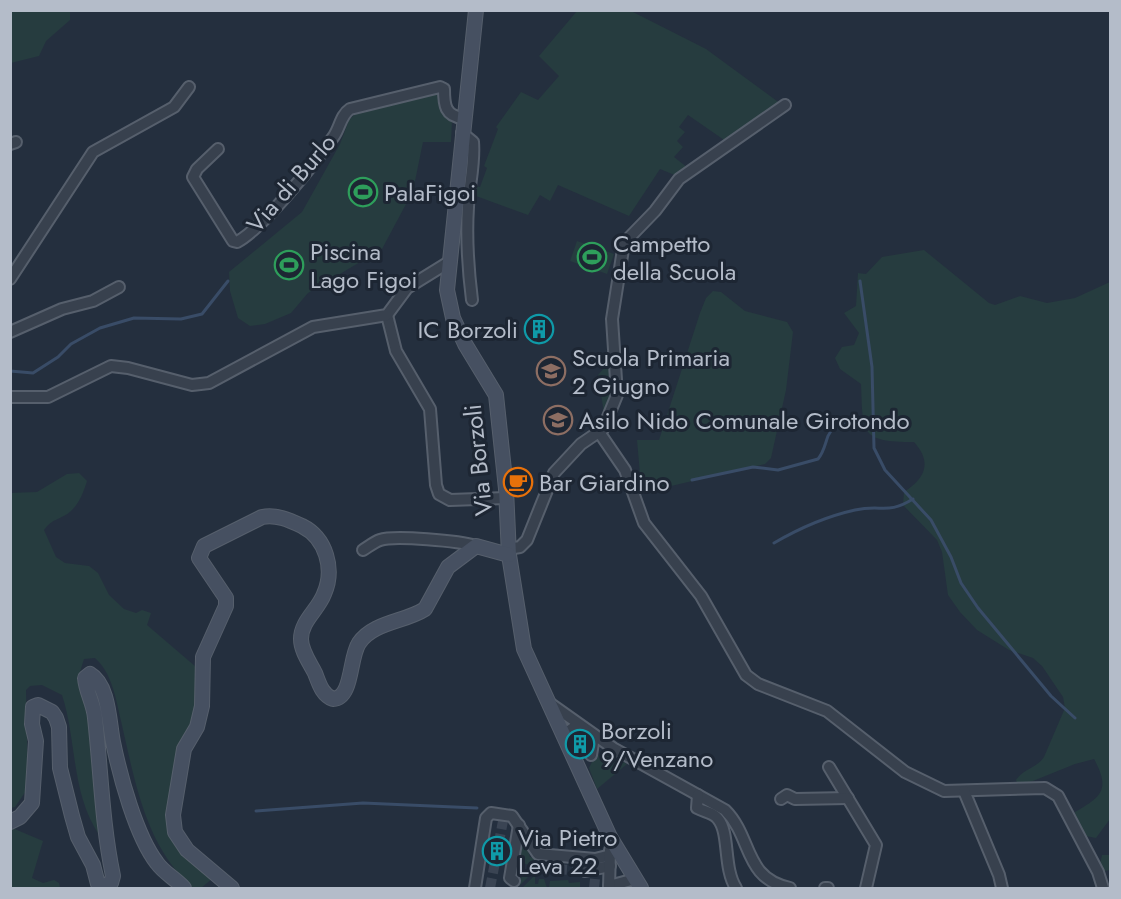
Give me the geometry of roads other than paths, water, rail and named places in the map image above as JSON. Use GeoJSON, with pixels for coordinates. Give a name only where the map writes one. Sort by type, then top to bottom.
{"type":"FeatureCollection","features":[{"type":"Feature","properties":{"kind":"street","name":"Via Borzoli"},"geometry":{"type":"LineString","coordinates":[[476,10],[463,118],[447,290],[453,318],[465,344],[496,395],[509,552],[520,638],[610,837],[638,884]]}},
{"type":"Feature","properties":{"kind":"street"},"geometry":{"type":"LineString","coordinates":[[10,279],[17,273],[93,152],[174,106],[189,87]]}},
{"type":"Feature","properties":{"kind":"street","name":"Via di Burlo"},"geometry":{"type":"LineString","coordinates":[[218,149],[197,169],[193,177],[233,241],[237,242],[263,222],[335,135],[345,112],[350,109],[440,87],[444,89],[445,108],[453,116],[463,118]]}},
{"type":"Feature","properties":{"kind":"street"},"geometry":{"type":"LineString","coordinates":[[363,550],[380,540],[392,538],[463,542],[509,552],[520,547],[527,540],[554,472],[574,450],[603,429],[617,395],[612,319],[622,246],[655,211],[679,179],[714,152],[749,132],[785,105]]}},
{"type":"Feature","properties":{"kind":"street"},"geometry":{"type":"LineString","coordinates":[[462,133],[473,142],[474,153],[468,204],[466,251],[472,300]]}},
{"type":"Feature","properties":{"kind":"street"},"geometry":{"type":"LineString","coordinates":[[10,397],[48,397],[111,366],[128,368],[192,385],[209,383],[314,327],[387,315],[407,288],[449,262]]}},
{"type":"Feature","properties":{"kind":"street"},"geometry":{"type":"LineString","coordinates":[[10,332],[62,309],[93,301],[119,287]]}},
{"type":"Feature","properties":{"kind":"street"},"geometry":{"type":"LineString","coordinates":[[387,315],[396,351],[430,409],[436,485],[439,494],[450,500],[506,498]]}},
{"type":"Feature","properties":{"kind":"street"},"geometry":{"type":"LineString","coordinates":[[599,432],[625,470],[644,523],[701,596],[746,675],[758,684],[827,711],[905,772],[927,785],[944,791],[1045,788],[1052,790],[1058,796],[1084,845],[1103,888]]}},
{"type":"Feature","properties":{"kind":"street"},"geometry":{"type":"LineString","coordinates":[[232,888],[187,850],[175,832],[173,815],[184,750],[196,727],[202,706],[203,657],[227,602],[199,558],[201,550],[215,540],[267,516],[295,523],[309,530],[321,542],[326,556],[327,586],[324,596],[305,625],[301,641],[324,693],[329,698],[336,699],[345,693],[352,657],[362,639],[384,625],[425,609],[447,567],[476,546]]}},
{"type":"Feature","properties":{"kind":"street"},"geometry":{"type":"LineString","coordinates":[[10,822],[20,818],[32,803],[36,741],[31,714],[33,707],[38,705],[52,712],[59,727],[60,768],[78,837],[93,865],[98,884],[102,887],[111,883],[113,876],[101,807],[93,702],[85,686],[85,678],[90,674],[99,681],[103,690],[114,749],[140,835],[159,865],[184,888]]}},
{"type":"Feature","properties":{"kind":"street"},"geometry":{"type":"LineString","coordinates":[[548,702],[560,708],[583,728],[613,748],[717,805],[732,818],[760,874],[777,885],[790,888]]}},
{"type":"Feature","properties":{"kind":"street"},"geometry":{"type":"LineString","coordinates":[[563,735],[573,728],[583,728]]}},
{"type":"Feature","properties":{"kind":"street"},"geometry":{"type":"LineString","coordinates":[[583,728],[593,743],[591,755]]}},
{"type":"Feature","properties":{"kind":"street"},"geometry":{"type":"LineString","coordinates":[[577,765],[591,755],[613,748]]}},
{"type":"Feature","properties":{"kind":"street"},"geometry":{"type":"LineString","coordinates":[[829,767],[876,845],[866,888]]}},
{"type":"Feature","properties":{"kind":"street"},"geometry":{"type":"LineString","coordinates":[[964,791],[999,875],[1002,888]]}},
{"type":"Feature","properties":{"kind":"street"},"geometry":{"type":"LineString","coordinates":[[698,795],[697,808],[711,813],[721,822],[728,875],[736,888]]}},
{"type":"Feature","properties":{"kind":"street"},"geometry":{"type":"LineString","coordinates":[[781,799],[787,795],[795,798],[848,798]]}},
{"type":"Feature","properties":{"kind":"street"},"geometry":{"type":"LineString","coordinates":[[475,888],[488,814],[512,816],[538,854],[610,860]]}},
{"type":"Feature","properties":{"kind":"street"},"geometry":{"type":"LineString","coordinates":[[503,821],[518,823]]}},
{"type":"Feature","properties":{"kind":"street"},"geometry":{"type":"LineString","coordinates":[[514,881],[510,878],[518,823]]}},
{"type":"Feature","properties":{"kind":"street"},"geometry":{"type":"LineString","coordinates":[[610,837],[609,887],[638,884]]}},
{"type":"Feature","properties":{"kind":"street"},"geometry":{"type":"LineString","coordinates":[[592,873],[610,860]]}},
{"type":"Feature","properties":{"kind":"waterway"},"geometry":{"type":"LineString","coordinates":[[10,371],[33,373],[58,357],[71,344],[100,328],[134,318],[181,319],[202,314],[228,281]]}},
{"type":"Feature","properties":{"kind":"waterway"},"geometry":{"type":"LineString","coordinates":[[860,281],[872,367],[874,448],[885,470],[931,520],[951,557],[961,583],[978,608],[1051,696],[1075,718]]}},
{"type":"Feature","properties":{"kind":"waterway"},"geometry":{"type":"LineString","coordinates":[[692,480],[753,467],[778,470],[818,459],[828,436],[836,426],[853,420],[872,419]]}},
{"type":"Feature","properties":{"kind":"waterway"},"geometry":{"type":"LineString","coordinates":[[774,543],[834,516],[864,508],[897,507],[913,499]]}},
{"type":"Feature","properties":{"kind":"waterway"},"geometry":{"type":"LineString","coordinates":[[256,811],[363,803],[477,808]]}},
{"type":"Feature","properties":{"kind":"tunnel"},"geometry":{"type":"LineString","coordinates":[[490,888],[503,821]]}},
{"type":"Feature","properties":{"kind":"tunnel"},"geometry":{"type":"LineString","coordinates":[[557,869],[585,871]]}},
{"type":"Feature","properties":{"kind":"tunnel"},"geometry":{"type":"LineString","coordinates":[[594,888],[595,879]]}},
{"type":"Feature","properties":{"kind":"place","name":"PalaFigoi"},"geometry":{"type":"Point","coordinates":[363,192]}},
{"type":"Feature","properties":{"kind":"place","name":"Campetto della Scuola"},"geometry":{"type":"Point","coordinates":[592,257]}},
{"type":"Feature","properties":{"kind":"place","name":"Piscina Lago Figoi"},"geometry":{"type":"Point","coordinates":[289,265]}},
{"type":"Feature","properties":{"kind":"place","name":"IC Borzoli"},"geometry":{"type":"Point","coordinates":[539,329]}},
{"type":"Feature","properties":{"kind":"place","name":"Scuola Primaria 2 Giugno"},"geometry":{"type":"Point","coordinates":[551,371]}},
{"type":"Feature","properties":{"kind":"place","name":"Asilo Nido Comunale Girotondo"},"geometry":{"type":"Point","coordinates":[558,420]}},
{"type":"Feature","properties":{"kind":"place","name":"Bar Giardino"},"geometry":{"type":"Point","coordinates":[518,482]}},
{"type":"Feature","properties":{"kind":"place","name":"Borzoli 9/Venzano"},"geometry":{"type":"Point","coordinates":[580,744]}},
{"type":"Feature","properties":{"kind":"place","name":"Via Pietro Leva 22"},"geometry":{"type":"Point","coordinates":[497,851]}}]}
